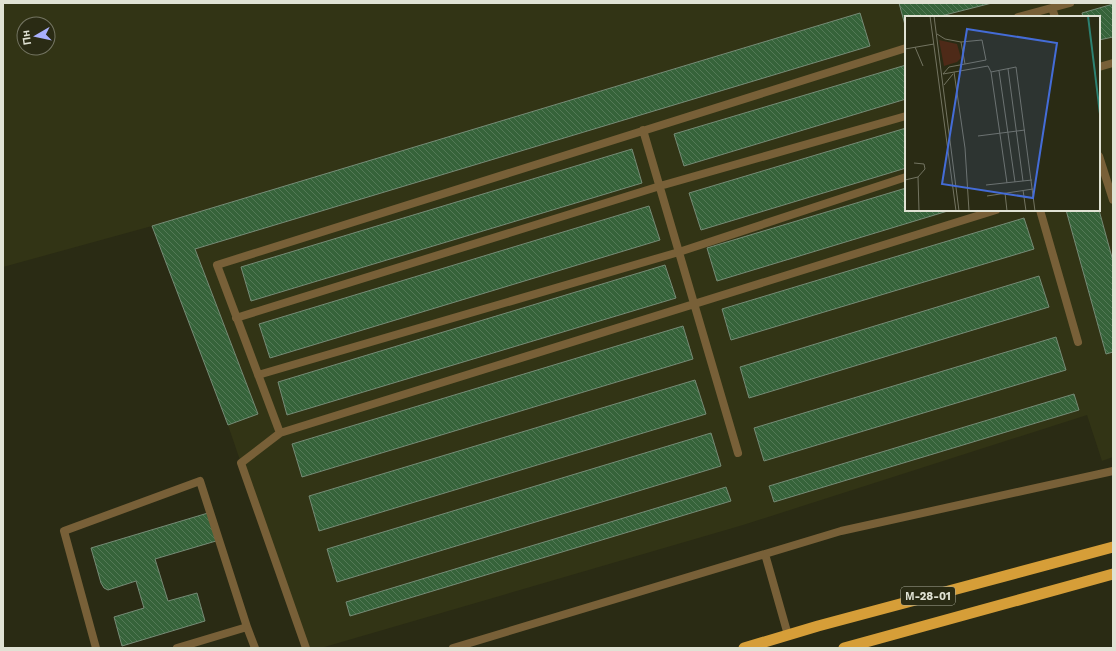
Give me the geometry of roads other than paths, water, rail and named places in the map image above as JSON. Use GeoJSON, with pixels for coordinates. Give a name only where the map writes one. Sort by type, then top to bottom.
{"type":"FeatureCollection","features":[{"type":"Feature","properties":{"kind":"highway","name":"М-28-01"},"geometry":{"type":"LineString","coordinates":[[744,648],[818,626],[1113,547]]}},
{"type":"Feature","properties":{"kind":"highway","name":"М-28-01"},"geometry":{"type":"LineString","coordinates":[[844,648],[1113,574]]}},
{"type":"Feature","properties":{"kind":"lane"},"geometry":{"type":"LineString","coordinates":[[1022,16],[1070,3]]}},
{"type":"Feature","properties":{"kind":"lane"},"geometry":{"type":"LineString","coordinates":[[1052,8],[1055,16]]}},
{"type":"Feature","properties":{"kind":"lane"},"geometry":{"type":"LineString","coordinates":[[280,433],[217,265],[905,48]]}},
{"type":"Feature","properties":{"kind":"lane"},"geometry":{"type":"LineString","coordinates":[[1100,67],[1113,63]]}},
{"type":"Feature","properties":{"kind":"lane"},"geometry":{"type":"LineString","coordinates":[[236,318],[660,186],[905,116]]}},
{"type":"Feature","properties":{"kind":"lane"},"geometry":{"type":"LineString","coordinates":[[643,130],[738,453]]}},
{"type":"Feature","properties":{"kind":"lane"},"geometry":{"type":"LineString","coordinates":[[1100,159],[1113,199]]}},
{"type":"Feature","properties":{"kind":"lane"},"geometry":{"type":"LineString","coordinates":[[258,375],[679,252],[905,177]]}},
{"type":"Feature","properties":{"kind":"lane"},"geometry":{"type":"LineString","coordinates":[[306,648],[241,463],[280,433],[993,211]]}},
{"type":"Feature","properties":{"kind":"lane"},"geometry":{"type":"LineString","coordinates":[[1040,211],[1078,342]]}},
{"type":"Feature","properties":{"kind":"lane"},"geometry":{"type":"LineString","coordinates":[[453,648],[841,531],[1113,471]]}},
{"type":"Feature","properties":{"kind":"lane"},"geometry":{"type":"LineString","coordinates":[[96,648],[64,531],[200,481],[255,648]]}},
{"type":"Feature","properties":{"kind":"lane"},"geometry":{"type":"LineString","coordinates":[[765,554],[788,635]]}},
{"type":"Feature","properties":{"kind":"lane"},"geometry":{"type":"LineString","coordinates":[[177,648],[247,627]]}}]}
